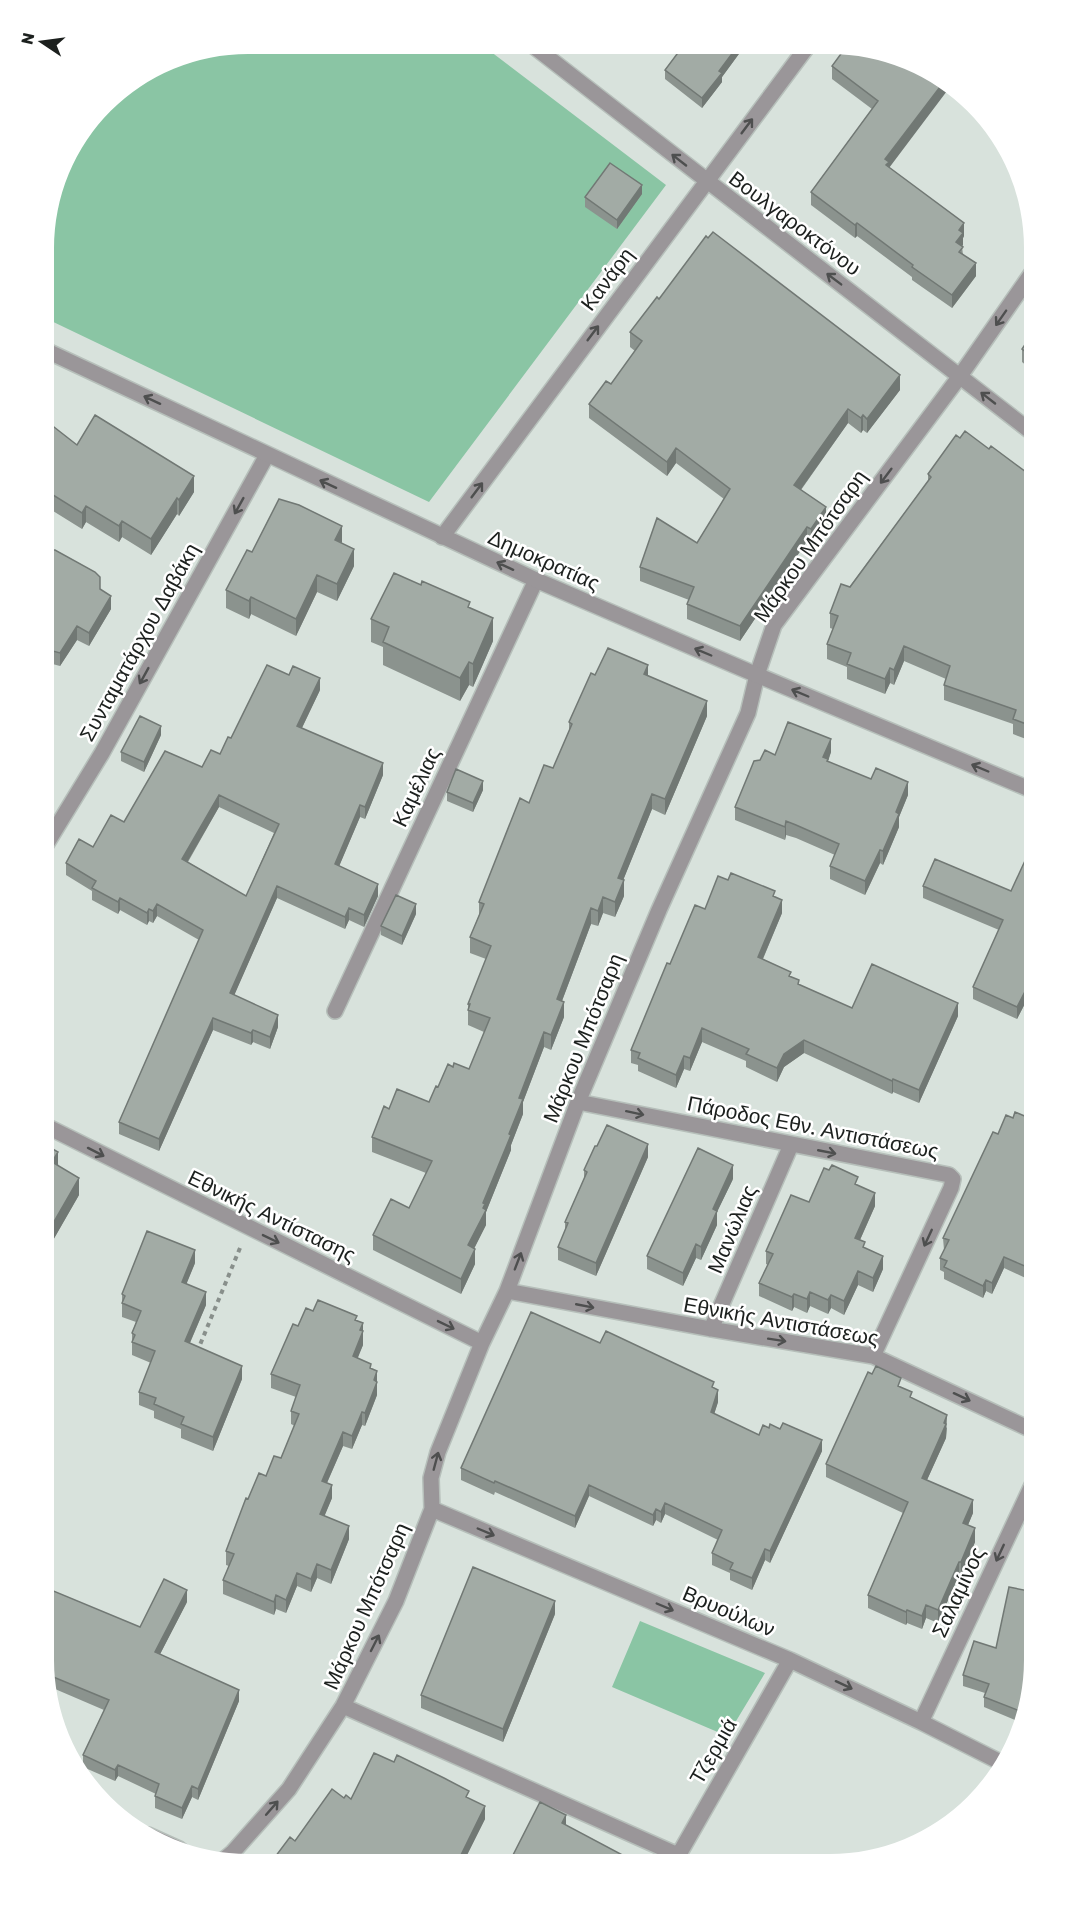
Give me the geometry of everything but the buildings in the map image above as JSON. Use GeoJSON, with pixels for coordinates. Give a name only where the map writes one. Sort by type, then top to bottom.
{"type":"FeatureCollection","features":[{"type":"Feature","properties":{"kind":"street","name":"Βουλγαροκτόνου"},"geometry":{"type":"LineString","coordinates":[[544,54],[1024,426]]}},
{"type":"Feature","properties":{"kind":"street","name":"Κανάρη"},"geometry":{"type":"LineString","coordinates":[[442,537],[802,54]]}},
{"type":"Feature","properties":{"kind":"street","name":"Μάρκου Μπότσαρη"},"geometry":{"type":"LineString","coordinates":[[234,1853],[289,1789],[343,1706],[396,1600],[432,1509],[431,1478],[438,1452],[482,1343],[507,1291],[578,1102],[659,910],[748,713],[757,675],[774,625],[960,376],[1024,286]]}},
{"type":"Feature","properties":{"kind":"street","name":"Δημοκρατίας"},"geometry":{"type":"LineString","coordinates":[[54,354],[536,580],[1024,787]]}},
{"type":"Feature","properties":{"kind":"street","name":"Συνταματάρχου Δαβάκη"},"geometry":{"type":"LineString","coordinates":[[54,832],[102,753],[267,455]]}},
{"type":"Feature","properties":{"kind":"street","name":"Καμέλιας"},"geometry":{"type":"LineString","coordinates":[[335,1011],[536,580]]}},
{"type":"Feature","properties":{"kind":"street","name":"Πάροδος Εθν. Αντιστάσεως"},"geometry":{"type":"LineString","coordinates":[[578,1102],[949,1175],[953,1179],[951,1188],[873,1356]]}},
{"type":"Feature","properties":{"kind":"street","name":"Εθνικής Αντίστασης"},"geometry":{"type":"LineString","coordinates":[[54,1130],[482,1343]]}},
{"type":"Feature","properties":{"kind":"street","name":"Μανώλιας"},"geometry":{"type":"LineString","coordinates":[[711,1329],[791,1145]]}},
{"type":"Feature","properties":{"kind":"street","name":"Εθνικής Αντιστάσεως"},"geometry":{"type":"LineString","coordinates":[[507,1291],[873,1356],[1024,1426]]}},
{"type":"Feature","properties":{"kind":"street","name":"Σαλαμίνος"},"geometry":{"type":"LineString","coordinates":[[921,1722],[1024,1502]]}},
{"type":"Feature","properties":{"kind":"street","name":"Βρυούλων"},"geometry":{"type":"LineString","coordinates":[[432,1509],[790,1660],[996,1760]]}},
{"type":"Feature","properties":{"kind":"street","name":"Τζερμιά"},"geometry":{"type":"LineString","coordinates":[[679,1854],[790,1660]]}},
{"type":"Feature","properties":{"kind":"street"},"geometry":{"type":"LineString","coordinates":[[343,1706],[663,1854]]}},
{"type":"Feature","properties":{"kind":"path"},"geometry":{"type":"LineString","coordinates":[[194,1358],[249,1228]]}},
{"type":"Feature","properties":{"kind":"green space"},"geometry":{"type":"Polygon","coordinates":[[[248,54],[494,54],[666,185],[429,502],[54,322],[54,248],[56,223],[64,186],[87,140],[102,120],[130,94],[162,74],[186,64],[223,56],[248,54]]]}},
{"type":"Feature","properties":{"kind":"green space"},"geometry":{"type":"Polygon","coordinates":[[[640,1621],[765,1673],[727,1736],[612,1687],[640,1621]]]}}]}
